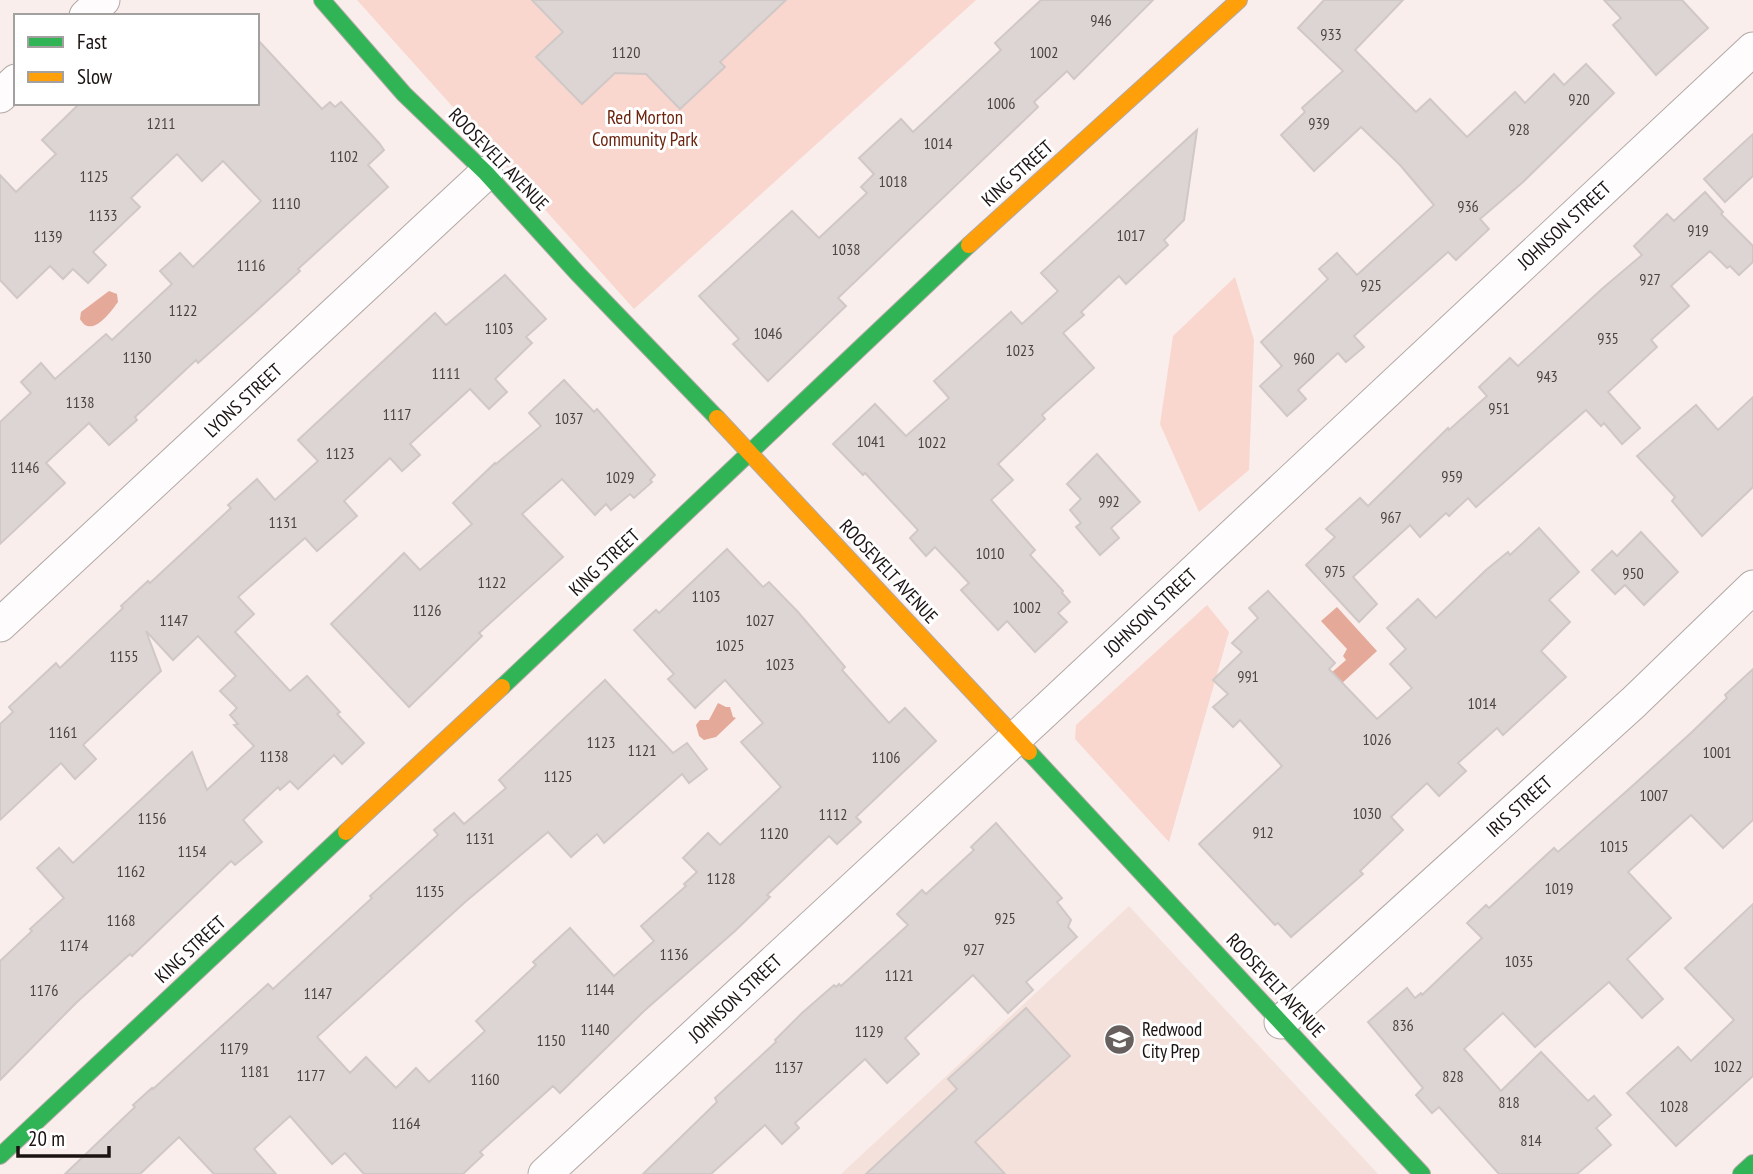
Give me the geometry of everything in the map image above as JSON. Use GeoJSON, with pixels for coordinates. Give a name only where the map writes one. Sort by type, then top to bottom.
{"type":"FeatureCollection","features":[{"type":"Feature","properties":{"kind":"street"},"geometry":{"type":"LineString","coordinates":[[88,14],[103,0]]}},
{"type":"Feature","properties":{"kind":"street","name":"ROOSEVELT AVENUE"},"geometry":{"type":"LineString","coordinates":[[322,0],[404,94],[486,173],[578,274],[749,452],[1422,1174]]}},
{"type":"Feature","properties":{"kind":"street","name":"KING STREET"},"geometry":{"type":"LineString","coordinates":[[0,1156],[959,254],[1239,0]]}},
{"type":"Feature","properties":{"kind":"street","name":"JOHNSON STREET"},"geometry":{"type":"LineString","coordinates":[[545,1174],[1753,49]]}},
{"type":"Feature","properties":{"kind":"street"},"geometry":{"type":"LineString","coordinates":[[0,96],[14,83]]}},
{"type":"Feature","properties":{"kind":"street","name":"LYONS STREET"},"geometry":{"type":"LineString","coordinates":[[0,625],[486,173]]}},
{"type":"Feature","properties":{"kind":"street","name":"IRIS STREET"},"geometry":{"type":"LineString","coordinates":[[1281,1022],[1634,702],[1753,587]]}},
{"type":"Feature","properties":{"kind":"street"},"geometry":{"type":"LineString","coordinates":[[1741,1174],[1753,1163]]}},
{"type":"Feature","properties":{"kind":"shaded area"},"geometry":{"type":"Polygon","coordinates":[[[109,291],[117,294],[118,302],[100,322],[89,326],[84,324],[80,319],[81,312],[109,291]]]}},
{"type":"Feature","properties":{"kind":"shaded area"},"geometry":{"type":"Polygon","coordinates":[[[1337,607],[1377,651],[1340,685],[1330,674],[1346,660],[1343,656],[1347,649],[1321,621],[1337,607]]]}},
{"type":"Feature","properties":{"kind":"shaded area"},"geometry":{"type":"Polygon","coordinates":[[[718,703],[730,707],[733,717],[736,718],[716,737],[704,740],[699,736],[696,725],[700,720],[709,720],[718,703]]]}},
{"type":"Feature","properties":{"kind":"shaded area","name":"Redwood City Prep"},"geometry":{"type":"Polygon","coordinates":[[[1129,906],[1378,1174],[841,1174],[1129,906]]]}},
{"type":"Feature","properties":{"kind":"green space","name":"Red Morton Community Park"},"geometry":{"type":"Polygon","coordinates":[[[357,0],[976,0],[634,309],[357,0]]]}},
{"type":"Feature","properties":{"kind":"green space"},"geometry":{"type":"Polygon","coordinates":[[[1235,277],[1254,340],[1249,470],[1199,512],[1160,424],[1173,336],[1235,277]]]}},
{"type":"Feature","properties":{"kind":"green space"},"geometry":{"type":"Polygon","coordinates":[[[1207,605],[1229,632],[1169,842],[1075,739],[1076,725],[1207,605]]]}},
{"type":"Feature","properties":{"kind":"building"},"geometry":{"type":"Polygon","coordinates":[[[532,0],[786,0],[720,62],[725,67],[680,109],[646,74],[615,73],[582,104],[536,57],[563,32],[532,0]]]}},
{"type":"Feature","properties":{"kind":"building"},"geometry":{"type":"Polygon","coordinates":[[[1041,0],[1153,0],[1074,79],[1067,71],[1034,102],[1038,107],[838,298],[846,306],[768,381],[733,344],[739,339],[699,296],[792,211],[819,238],[867,193],[861,187],[874,174],[859,158],[901,119],[913,132],[1001,50],[995,43],[1041,0]]]}},
{"type":"Feature","properties":{"kind":"building"},"geometry":{"type":"Polygon","coordinates":[[[1324,0],[1403,0],[1355,50],[1416,112],[1430,99],[1467,137],[1515,92],[1525,103],[1554,74],[1564,85],[1586,64],[1614,93],[1523,182],[1480,219],[1489,229],[1456,260],[1448,252],[1354,336],[1364,347],[1346,362],[1338,353],[1298,390],[1306,399],[1287,416],[1260,386],[1282,366],[1261,342],[1328,279],[1319,269],[1337,253],[1357,275],[1434,205],[1400,165],[1361,127],[1314,171],[1281,135],[1305,112],[1302,108],[1343,71],[1298,28],[1324,0]]]}},
{"type":"Feature","properties":{"kind":"building"},"geometry":{"type":"Polygon","coordinates":[[[1604,0],[1682,0],[1708,28],[1656,75],[1613,25],[1621,18],[1604,0]]]}},
{"type":"Feature","properties":{"kind":"building"},"geometry":{"type":"Polygon","coordinates":[[[259,41],[322,109],[330,102],[335,107],[341,102],[379,143],[384,150],[368,165],[388,187],[253,314],[198,363],[196,360],[109,445],[89,423],[46,463],[65,483],[0,544],[0,422],[31,393],[21,382],[41,363],[55,379],[106,334],[112,340],[172,284],[160,271],[180,253],[193,267],[261,201],[223,161],[202,181],[177,154],[131,198],[140,207],[93,252],[106,265],[88,283],[73,269],[63,279],[50,266],[17,298],[0,280],[0,175],[16,192],[56,154],[42,140],[78,105],[259,105],[259,41]]]}},
{"type":"Feature","properties":{"kind":"building"},"geometry":{"type":"Polygon","coordinates":[[[1197,130],[1184,220],[1164,240],[1168,245],[1126,284],[1119,276],[1081,312],[1084,315],[1063,333],[1094,368],[1042,415],[1045,419],[998,464],[1013,480],[991,500],[1035,550],[1030,555],[1070,602],[1058,613],[1067,622],[1035,652],[1007,621],[998,630],[961,590],[969,583],[935,547],[926,556],[910,538],[918,530],[865,473],[863,475],[833,444],[875,404],[906,436],[949,398],[934,381],[1011,312],[1022,324],[1058,291],[1041,273],[1197,130]]]}},
{"type":"Feature","properties":{"kind":"building"},"geometry":{"type":"Polygon","coordinates":[[[1753,134],[1753,176],[1725,202],[1704,179],[1753,134]]]}},
{"type":"Feature","properties":{"kind":"building"},"geometry":{"type":"Polygon","coordinates":[[[1705,192],[1723,212],[1721,214],[1753,246],[1753,262],[1739,275],[1730,266],[1727,268],[1710,251],[1671,286],[1689,306],[1651,340],[1657,347],[1608,392],[1640,428],[1622,444],[1604,423],[1601,426],[1586,410],[1476,507],[1468,498],[1449,516],[1446,513],[1420,537],[1410,525],[1353,577],[1377,604],[1359,622],[1306,565],[1335,537],[1326,529],[1360,498],[1368,506],[1448,428],[1449,430],[1487,396],[1479,387],[1510,358],[1518,366],[1642,255],[1634,246],[1667,214],[1674,221],[1705,192]]]}},
{"type":"Feature","properties":{"kind":"building"},"geometry":{"type":"Polygon","coordinates":[[[505,275],[546,319],[526,337],[532,343],[495,379],[507,392],[489,409],[470,389],[410,444],[420,455],[402,471],[390,458],[344,501],[357,516],[317,551],[305,538],[238,597],[254,614],[235,632],[290,691],[307,676],[364,743],[342,764],[334,755],[298,789],[290,781],[280,790],[278,787],[243,820],[262,842],[235,865],[231,861],[132,956],[130,954],[77,1002],[0,1080],[0,961],[64,898],[37,868],[59,848],[73,863],[192,752],[207,790],[254,746],[234,725],[238,724],[230,715],[237,708],[220,691],[236,676],[198,636],[173,660],[146,631],[161,671],[83,745],[96,759],[75,779],[61,763],[0,820],[0,724],[13,712],[9,707],[56,663],[60,668],[123,608],[121,606],[148,581],[150,583],[231,508],[228,505],[257,479],[275,500],[318,461],[298,440],[435,313],[446,325],[505,275]]]}},
{"type":"Feature","properties":{"kind":"building"},"geometry":{"type":"Polygon","coordinates":[[[564,380],[594,412],[597,409],[655,475],[650,480],[652,482],[634,498],[630,494],[611,510],[606,504],[595,515],[562,479],[522,514],[563,557],[479,633],[482,636],[409,707],[331,624],[404,553],[420,570],[472,524],[453,503],[495,463],[541,426],[529,413],[564,380]]]}},
{"type":"Feature","properties":{"kind":"building"},"geometry":{"type":"Polygon","coordinates":[[[1753,397],[1753,487],[1702,536],[1672,501],[1675,497],[1637,456],[1696,405],[1718,430],[1753,397]]]}},
{"type":"Feature","properties":{"kind":"building"},"geometry":{"type":"Polygon","coordinates":[[[1097,454],[1140,502],[1111,528],[1119,538],[1100,555],[1076,527],[1081,523],[1070,510],[1081,499],[1067,484],[1097,454]]]}},
{"type":"Feature","properties":{"kind":"building"},"geometry":{"type":"Polygon","coordinates":[[[1539,528],[1579,572],[1549,600],[1570,622],[1541,651],[1566,677],[1503,735],[1497,728],[1458,763],[1466,771],[1439,796],[1427,783],[1391,817],[1403,830],[1360,871],[1363,874],[1291,937],[1278,923],[1275,925],[1199,844],[1282,766],[1240,720],[1233,727],[1213,707],[1228,694],[1213,680],[1242,652],[1232,643],[1258,618],[1249,608],[1268,591],[1335,663],[1329,669],[1377,719],[1412,688],[1390,664],[1406,649],[1387,628],[1418,599],[1436,618],[1486,570],[1508,552],[1510,555],[1539,528]]]}},
{"type":"Feature","properties":{"kind":"building"},"geometry":{"type":"Polygon","coordinates":[[[1641,532],[1678,572],[1644,605],[1625,585],[1615,594],[1592,570],[1612,551],[1617,556],[1641,532]]]}},
{"type":"Feature","properties":{"kind":"building"},"geometry":{"type":"Polygon","coordinates":[[[727,549],[763,587],[769,582],[798,612],[845,667],[842,670],[889,723],[905,708],[936,741],[856,817],[861,822],[837,844],[829,836],[767,895],[770,897],[735,931],[644,1011],[560,1093],[553,1086],[480,1152],[483,1155],[463,1174],[364,1174],[345,1153],[332,1164],[290,1116],[254,1149],[276,1174],[214,1174],[179,1137],[140,1174],[65,1174],[135,1107],[133,1105],[268,984],[273,989],[372,898],[370,896],[438,835],[434,830],[454,813],[464,824],[506,788],[499,780],[605,680],[673,753],[687,743],[707,769],[689,783],[682,774],[604,843],[597,834],[571,857],[548,832],[464,903],[317,1037],[350,1073],[366,1057],[396,1088],[416,1068],[429,1082],[485,1031],[476,1021],[536,965],[533,962],[570,928],[614,976],[654,941],[641,926],[686,886],[684,884],[697,872],[683,858],[708,833],[720,845],[781,787],[741,742],[763,723],[725,680],[695,708],[668,679],[674,674],[634,630],[656,610],[659,613],[727,549]]]}},
{"type":"Feature","properties":{"kind":"building"},"geometry":{"type":"Polygon","coordinates":[[[1753,669],[1753,820],[1723,848],[1691,815],[1628,872],[1671,918],[1627,959],[1663,999],[1642,1018],[1609,982],[1535,1047],[1503,1013],[1464,1049],[1501,1091],[1541,1052],[1588,1101],[1594,1096],[1611,1115],[1596,1128],[1611,1145],[1577,1174],[1499,1174],[1439,1107],[1432,1113],[1416,1095],[1423,1088],[1368,1022],[1407,988],[1415,998],[1421,993],[1422,995],[1482,938],[1467,923],[1486,905],[1489,908],[1554,848],[1558,852],[1629,789],[1692,732],[1753,669]]]}},
{"type":"Feature","properties":{"kind":"building"},"geometry":{"type":"Polygon","coordinates":[[[996,823],[1062,898],[1057,902],[1071,920],[1068,927],[1077,937],[1026,982],[1033,990],[1008,1013],[973,975],[905,1038],[919,1054],[887,1083],[865,1059],[795,1123],[799,1128],[782,1144],[765,1125],[711,1174],[643,1174],[717,1102],[715,1098],[776,1042],[802,1013],[834,985],[841,986],[908,925],[897,914],[922,890],[926,894],[974,850],[971,847],[996,823]]]}},
{"type":"Feature","properties":{"kind":"building"},"geometry":{"type":"Polygon","coordinates":[[[1753,904],[1753,1076],[1676,1146],[1627,1093],[1678,1047],[1691,1061],[1734,1020],[1685,968],[1753,904]]]}},
{"type":"Feature","properties":{"kind":"building"},"geometry":{"type":"Polygon","coordinates":[[[1026,1008],[1070,1056],[975,1142],[1005,1174],[866,1174],[957,1089],[948,1079],[1026,1008]]]}},
{"type":"Feature","properties":{"kind":"traffic: fast"},"geometry":{"type":"LineString","coordinates":[[322,0],[404,94],[486,173],[578,274],[717,418]]}},
{"type":"Feature","properties":{"kind":"traffic: fast"},"geometry":{"type":"LineString","coordinates":[[502,687],[969,245]]}},
{"type":"Feature","properties":{"kind":"traffic: fast"},"geometry":{"type":"LineString","coordinates":[[1029,752],[1422,1174]]}},
{"type":"Feature","properties":{"kind":"traffic: fast"},"geometry":{"type":"LineString","coordinates":[[0,1156],[346,832]]}},
{"type":"Feature","properties":{"kind":"traffic: fast"},"geometry":{"type":"LineString","coordinates":[[1741,1174],[1753,1163]]}},
{"type":"Feature","properties":{"kind":"traffic: slow"},"geometry":{"type":"LineString","coordinates":[[969,245],[1239,0]]}},
{"type":"Feature","properties":{"kind":"traffic: slow"},"geometry":{"type":"LineString","coordinates":[[717,418],[1029,752]]}},
{"type":"Feature","properties":{"kind":"traffic: slow"},"geometry":{"type":"LineString","coordinates":[[346,832],[502,687]]}},
{"type":"Feature","properties":{"kind":"place","name":"Redwood City Prep"},"geometry":{"type":"Point","coordinates":[1119,1040]}}]}
